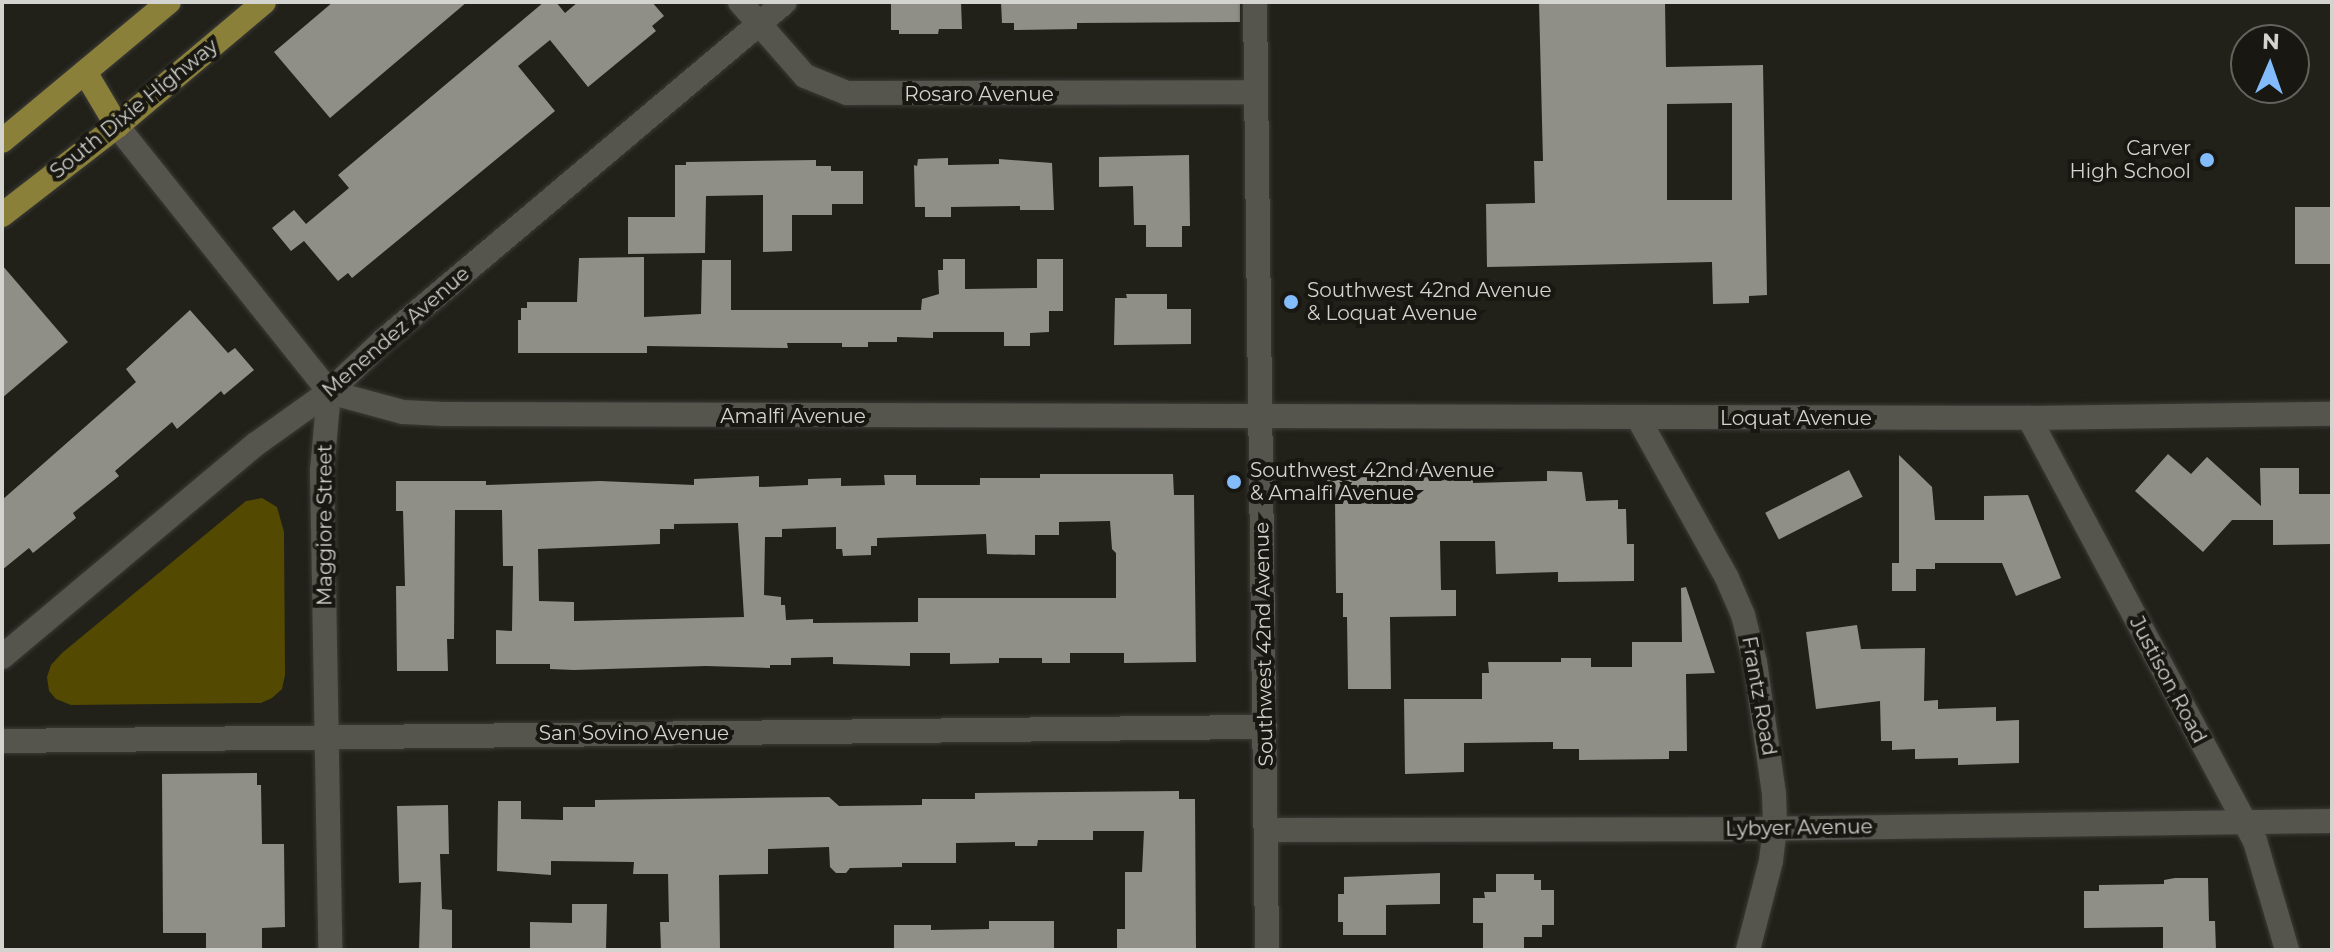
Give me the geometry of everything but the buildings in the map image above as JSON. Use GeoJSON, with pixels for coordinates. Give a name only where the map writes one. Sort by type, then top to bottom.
{"type":"FeatureCollection","features":[{"type":"Feature","properties":{"kind":"highway"},"geometry":{"type":"LineString","coordinates":[[2,141],[169,2]]}},
{"type":"Feature","properties":{"kind":"highway","name":"South Dixie Highway"},"geometry":{"type":"LineString","coordinates":[[2,215],[117,126],[264,2]]}},
{"type":"Feature","properties":{"kind":"highway"},"geometry":{"type":"LineString","coordinates":[[85,72],[117,126]]}},
{"type":"Feature","properties":{"kind":"street","name":"Rosaro Avenue"},"geometry":{"type":"LineString","coordinates":[[740,2],[805,76],[847,93],[1256,92]]}},
{"type":"Feature","properties":{"kind":"street","name":"Menendez Avenue"},"geometry":{"type":"LineString","coordinates":[[2,657],[256,444],[329,392],[384,340],[785,2]]}},
{"type":"Feature","properties":{"kind":"street","name":"Southwest 42nd Avenue"},"geometry":{"type":"LineString","coordinates":[[1255,2],[1267,950]]}},
{"type":"Feature","properties":{"kind":"street"},"geometry":{"type":"LineString","coordinates":[[117,126],[329,392]]}},
{"type":"Feature","properties":{"kind":"street","name":"Amalfi Avenue"},"geometry":{"type":"LineString","coordinates":[[329,392],[403,412],[444,414],[1260,417]]}},
{"type":"Feature","properties":{"kind":"street","name":"Maggiore Street"},"geometry":{"type":"LineString","coordinates":[[329,392],[322,470],[330,950]]}},
{"type":"Feature","properties":{"kind":"street","name":"Loquat Avenue"},"geometry":{"type":"LineString","coordinates":[[1260,417],[2029,418],[2332,414]]}},
{"type":"Feature","properties":{"kind":"street","name":"Frantz Road"},"geometry":{"type":"LineString","coordinates":[[1638,418],[1715,556],[1743,615],[1760,690],[1774,794],[1775,828],[1768,876],[1748,950]]}},
{"type":"Feature","properties":{"kind":"street","name":"Justison Road"},"geometry":{"type":"LineString","coordinates":[[2029,418],[2246,823],[2264,867],[2287,950]]}},
{"type":"Feature","properties":{"kind":"street","name":"San Sovino Avenue"},"geometry":{"type":"LineString","coordinates":[[2,741],[1265,727]]}},
{"type":"Feature","properties":{"kind":"street","name":"Lybyer Avenue"},"geometry":{"type":"LineString","coordinates":[[1267,830],[2332,821]]}},
{"type":"Feature","properties":{"kind":"shaded area"},"geometry":{"type":"Polygon","coordinates":[[[262,498],[277,507],[284,532],[285,675],[282,689],[261,703],[71,705],[56,699],[49,691],[47,677],[51,665],[62,653],[246,501],[262,498]]]}},
{"type":"Feature","properties":{"kind":"place","name":"Carver High School"},"geometry":{"type":"Point","coordinates":[2207,160]}},
{"type":"Feature","properties":{"kind":"place","name":"Southwest 42nd Avenue & Loquat Avenue"},"geometry":{"type":"Point","coordinates":[1291,302]}},
{"type":"Feature","properties":{"kind":"place","name":"Southwest 42nd Avenue & Amalfi Avenue"},"geometry":{"type":"Point","coordinates":[1234,482]}}]}
